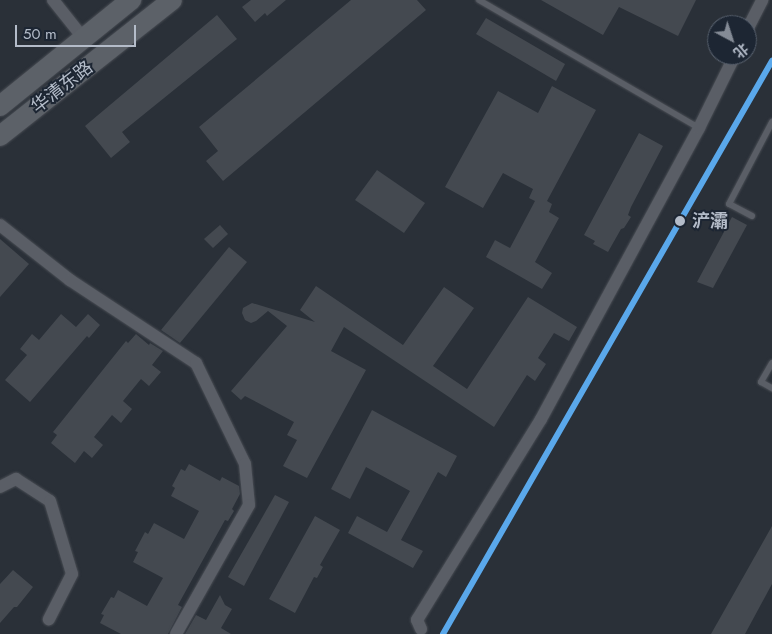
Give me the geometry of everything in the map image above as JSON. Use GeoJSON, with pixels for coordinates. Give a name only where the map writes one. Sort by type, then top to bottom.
{"type":"FeatureCollection","features":[{"type":"Feature","properties":{"kind":"main road","name":"华清东路"},"geometry":{"type":"LineString","coordinates":[[0,106],[131,0]]}},
{"type":"Feature","properties":{"kind":"main road","name":"华清东路"},"geometry":{"type":"LineString","coordinates":[[0,136],[172,0]]}},
{"type":"Feature","properties":{"kind":"street"},"geometry":{"type":"LineString","coordinates":[[53,0],[84,39]]}},
{"type":"Feature","properties":{"kind":"street"},"geometry":{"type":"LineString","coordinates":[[754,15],[762,0]]}},
{"type":"Feature","properties":{"kind":"street"},"geometry":{"type":"LineString","coordinates":[[421,629],[417,620],[542,418],[699,128],[730,65]]}},
{"type":"Feature","properties":{"kind":"street"},"geometry":{"type":"LineString","coordinates":[[0,224],[70,280],[196,363],[245,464],[249,505],[176,634]]}},
{"type":"Feature","properties":{"kind":"street"},"geometry":{"type":"LineString","coordinates":[[0,487],[16,479],[50,501],[72,574],[49,618]]}},
{"type":"Feature","properties":{"kind":"lane"},"geometry":{"type":"LineString","coordinates":[[479,0],[699,128]]}},
{"type":"Feature","properties":{"kind":"lane"},"geometry":{"type":"LineString","coordinates":[[752,216],[729,204],[772,122]]}},
{"type":"Feature","properties":{"kind":"lane"},"geometry":{"type":"LineString","coordinates":[[772,363],[761,382],[772,388]]}},
{"type":"Feature","properties":{"kind":"building"},"geometry":{"type":"Polygon","coordinates":[[[251,0],[286,0],[267,16],[265,13],[255,22],[242,7],[251,0]]]}},
{"type":"Feature","properties":{"kind":"building"},"geometry":{"type":"Polygon","coordinates":[[[351,0],[417,0],[426,10],[223,181],[206,161],[218,151],[199,127],[351,0]]]}},
{"type":"Feature","properties":{"kind":"building"},"geometry":{"type":"Polygon","coordinates":[[[541,0],[696,0],[678,36],[619,7],[603,35],[541,0]]]}},
{"type":"Feature","properties":{"kind":"building"},"geometry":{"type":"Polygon","coordinates":[[[217,15],[237,39],[122,132],[130,142],[111,158],[85,126],[217,15]]]}},
{"type":"Feature","properties":{"kind":"building"},"geometry":{"type":"Polygon","coordinates":[[[486,18],[565,64],[556,81],[476,34],[486,18]]]}},
{"type":"Feature","properties":{"kind":"building"},"geometry":{"type":"Polygon","coordinates":[[[552,86],[596,110],[547,201],[552,204],[549,212],[559,218],[535,262],[552,273],[542,289],[486,257],[495,240],[510,248],[535,201],[529,198],[533,189],[503,173],[483,208],[445,187],[498,91],[538,113],[552,86]]]}},
{"type":"Feature","properties":{"kind":"building"},"geometry":{"type":"Polygon","coordinates":[[[639,133],[663,146],[631,207],[628,215],[631,217],[624,228],[621,229],[608,252],[593,244],[595,241],[584,235],[639,133]]]}},
{"type":"Feature","properties":{"kind":"building"},"geometry":{"type":"Polygon","coordinates":[[[377,170],[425,203],[404,233],[355,200],[377,170]]]}},
{"type":"Feature","properties":{"kind":"building"},"geometry":{"type":"Polygon","coordinates":[[[732,217],[747,225],[713,288],[697,282],[732,217]]]}},
{"type":"Feature","properties":{"kind":"building"},"geometry":{"type":"Polygon","coordinates":[[[220,225],[228,234],[213,248],[204,239],[220,225]]]}},
{"type":"Feature","properties":{"kind":"building"},"geometry":{"type":"Polygon","coordinates":[[[0,239],[29,264],[0,297],[0,239]]]}},
{"type":"Feature","properties":{"kind":"building"},"geometry":{"type":"Polygon","coordinates":[[[229,247],[247,262],[180,343],[161,330],[229,247]]]}},
{"type":"Feature","properties":{"kind":"building"},"geometry":{"type":"Polygon","coordinates":[[[316,286],[403,345],[444,287],[474,308],[433,366],[467,389],[528,297],[577,327],[569,341],[554,333],[538,358],[546,364],[535,381],[527,375],[494,427],[344,327],[331,351],[366,370],[307,478],[283,466],[297,440],[287,435],[294,422],[245,396],[241,400],[231,391],[287,326],[268,311],[251,323],[245,320],[242,313],[243,308],[252,303],[315,322],[300,310],[316,286]]]}},
{"type":"Feature","properties":{"kind":"building"},"geometry":{"type":"Polygon","coordinates":[[[61,314],[76,327],[88,314],[100,325],[89,338],[87,336],[30,402],[5,380],[27,355],[20,349],[32,334],[39,340],[61,314]]]}},
{"type":"Feature","properties":{"kind":"building"},"geometry":{"type":"Polygon","coordinates":[[[136,334],[149,345],[150,343],[163,351],[152,365],[161,372],[149,386],[141,379],[123,401],[132,409],[121,423],[112,415],[94,437],[103,445],[92,458],[84,451],[75,463],[51,443],[57,435],[53,432],[126,341],[128,343],[136,334]]]}},
{"type":"Feature","properties":{"kind":"building"},"geometry":{"type":"Polygon","coordinates":[[[372,410],[457,456],[446,477],[438,472],[401,540],[423,551],[413,568],[348,533],[357,516],[387,532],[410,491],[366,467],[350,499],[331,489],[372,410]]]}},
{"type":"Feature","properties":{"kind":"building"},"geometry":{"type":"Polygon","coordinates":[[[189,464],[220,481],[222,477],[239,486],[240,494],[232,509],[234,511],[228,521],[225,520],[178,605],[182,607],[168,634],[121,634],[100,623],[104,615],[101,614],[111,597],[114,598],[118,590],[147,606],[163,578],[133,562],[138,552],[135,551],[145,532],[148,534],[154,523],[184,539],[199,511],[171,496],[175,488],[172,486],[181,469],[185,471],[189,464]]]}},
{"type":"Feature","properties":{"kind":"building"},"geometry":{"type":"Polygon","coordinates":[[[275,495],[289,502],[244,586],[228,577],[275,495]]]}},
{"type":"Feature","properties":{"kind":"building"},"geometry":{"type":"Polygon","coordinates":[[[315,516],[340,530],[320,565],[323,567],[317,578],[314,577],[295,613],[269,599],[315,516]]]}},
{"type":"Feature","properties":{"kind":"building"},"geometry":{"type":"Polygon","coordinates":[[[772,526],[772,584],[745,634],[711,634],[772,526]]]}},
{"type":"Feature","properties":{"kind":"building"},"geometry":{"type":"Polygon","coordinates":[[[13,570],[33,587],[17,607],[14,607],[0,623],[0,584],[13,570]]]}},
{"type":"Feature","properties":{"kind":"building"},"geometry":{"type":"Polygon","coordinates":[[[220,595],[225,605],[232,609],[221,628],[231,634],[185,634],[196,615],[206,620],[220,595]]]}},
{"type":"Feature","properties":{"kind":"transit line"},"geometry":{"type":"LineString","coordinates":[[443,634],[772,61]]}},
{"type":"Feature","properties":{"kind":"place","name":"浐灞"},"geometry":{"type":"Point","coordinates":[680,221]}}]}
